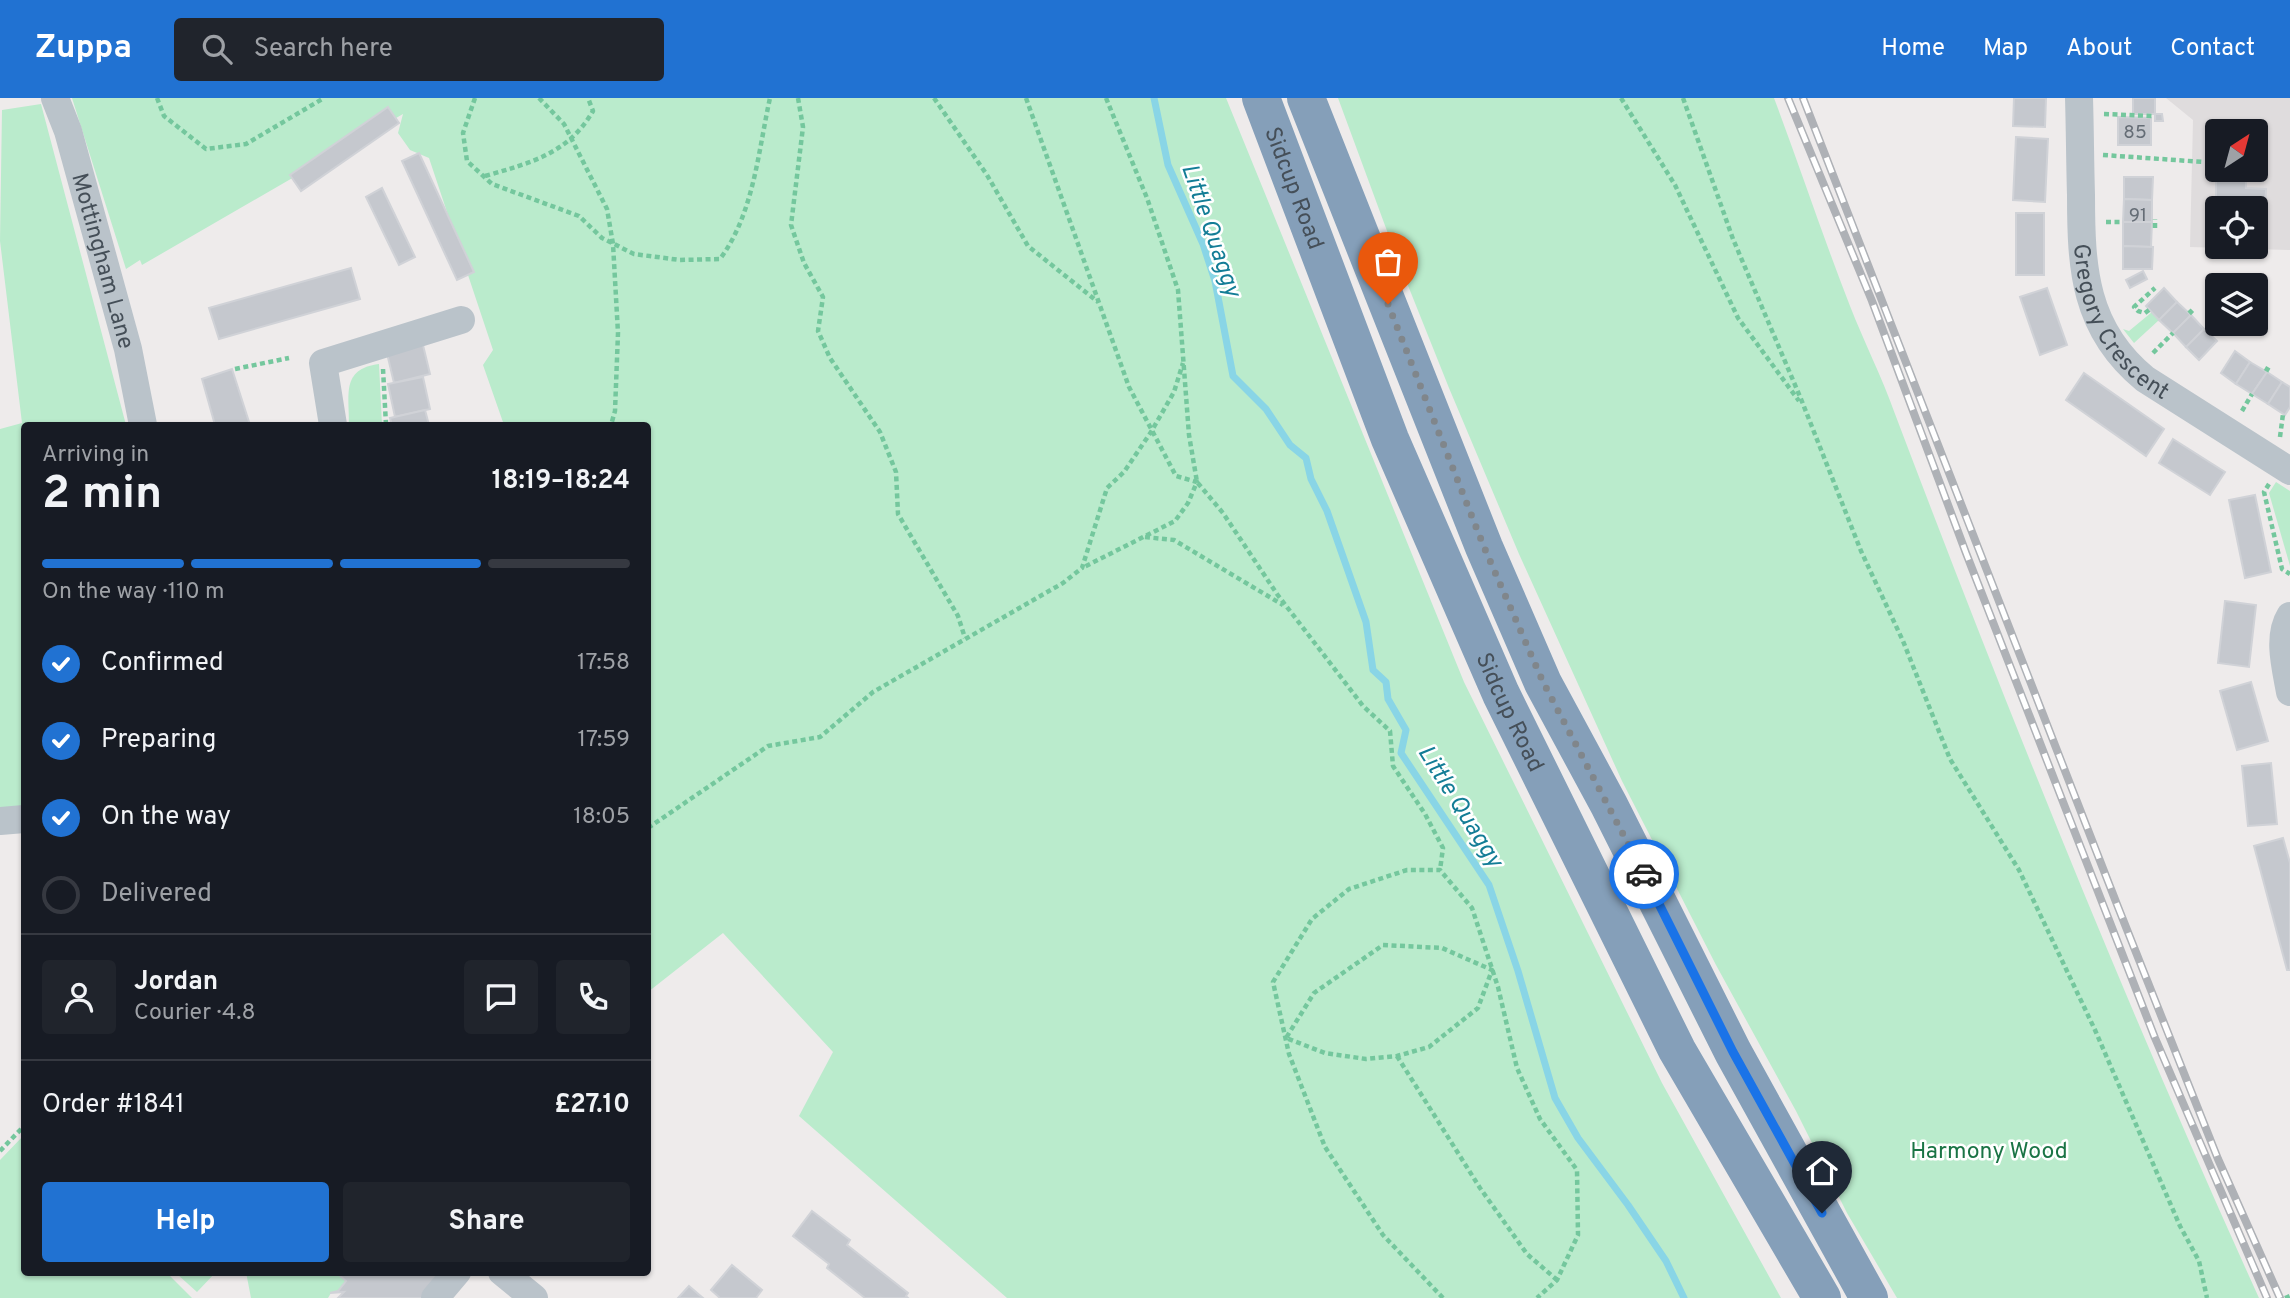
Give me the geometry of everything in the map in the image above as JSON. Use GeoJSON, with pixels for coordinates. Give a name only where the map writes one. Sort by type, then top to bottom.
{"type":"FeatureCollection","features":[{"type":"Feature","properties":{"kind":"highway","name":"Sidcup Road"},"geometry":{"type":"LineString","coordinates":[[1261,98],[1390,439],[1501,694],[1678,1050],[1822,1298]]}},
{"type":"Feature","properties":{"kind":"highway","name":"Sidcup Road"},"geometry":{"type":"LineString","coordinates":[[1306,98],[1484,547],[1543,682],[1609,805],[1733,1052],[1869,1298]]}},
{"type":"Feature","properties":{"kind":"street","name":"Mottingham Lane"},"geometry":{"type":"LineString","coordinates":[[55,98],[68,131],[128,349],[142,422]]}},
{"type":"Feature","properties":{"kind":"street","name":"Gregory Crescent"},"geometry":{"type":"LineString","coordinates":[[2087,106],[2081,239],[2087,287],[2103,329],[2126,361],[2145,379],[2283,459]]}},
{"type":"Feature","properties":{"kind":"street"},"geometry":{"type":"LineString","coordinates":[[333,422],[323,363],[461,320]]}},
{"type":"Feature","properties":{"kind":"street"},"geometry":{"type":"LineString","coordinates":[[2290,616],[2283,652],[2290,692]]}},
{"type":"Feature","properties":{"kind":"street"},"geometry":{"type":"LineString","coordinates":[[0,821],[21,819]]}},
{"type":"Feature","properties":{"kind":"street"},"geometry":{"type":"LineString","coordinates":[[435,1298],[454,1276]]}},
{"type":"Feature","properties":{"kind":"street"},"geometry":{"type":"LineString","coordinates":[[511,1276],[534,1298]]}},
{"type":"Feature","properties":{"kind":"path"},"geometry":{"type":"LineString","coordinates":[[158,98],[164,116],[206,149],[246,144],[324,98]]}},
{"type":"Feature","properties":{"kind":"path"},"geometry":{"type":"LineString","coordinates":[[475,98],[463,133],[467,162],[492,184],[579,216],[601,238],[634,254],[680,260],[720,259],[735,240],[763,145],[771,98]]}},
{"type":"Feature","properties":{"kind":"path"},"geometry":{"type":"LineString","coordinates":[[539,98],[564,124],[607,209],[613,244],[618,333],[615,411],[612,422]]}},
{"type":"Feature","properties":{"kind":"path"},"geometry":{"type":"LineString","coordinates":[[484,176],[537,161],[572,139],[583,129],[593,111],[588,98]]}},
{"type":"Feature","properties":{"kind":"path"},"geometry":{"type":"LineString","coordinates":[[798,98],[803,127],[792,225],[804,263],[823,298],[818,331],[830,358],[880,432],[896,472],[898,514],[958,616],[965,638]]}},
{"type":"Feature","properties":{"kind":"path"},"geometry":{"type":"LineString","coordinates":[[934,98],[987,175],[1028,246],[1099,303]]}},
{"type":"Feature","properties":{"kind":"path"},"geometry":{"type":"LineString","coordinates":[[1026,98],[1129,387],[1176,476],[1197,482]]}},
{"type":"Feature","properties":{"kind":"path"},"geometry":{"type":"LineString","coordinates":[[1106,98],[1147,198],[1178,290],[1189,435],[1197,482],[1223,513],[1288,608],[1363,706],[1390,731],[1393,766],[1425,814],[1443,848],[1440,870],[1472,908],[1492,970],[1517,1068],[1540,1119],[1577,1170],[1578,1235],[1557,1280],[1537,1298]]}},
{"type":"Feature","properties":{"kind":"path"},"geometry":{"type":"LineString","coordinates":[[1621,98],[1675,185],[1738,318],[1804,407]]}},
{"type":"Feature","properties":{"kind":"path"},"geometry":{"type":"LineString","coordinates":[[1683,98],[1733,239],[1861,551],[1903,641],[1951,759],[2019,870],[2095,1030],[2180,1226],[2199,1261],[2207,1298]]}},
{"type":"Feature","properties":{"kind":"path"},"geometry":{"type":"LineString","coordinates":[[2087,106],[2152,116]]}},
{"type":"Feature","properties":{"kind":"path"},"geometry":{"type":"LineString","coordinates":[[2095,155],[2204,162]]}},
{"type":"Feature","properties":{"kind":"path"},"geometry":{"type":"LineString","coordinates":[[2149,310],[2145,313],[2134,307],[2155,288]]}},
{"type":"Feature","properties":{"kind":"path"},"geometry":{"type":"LineString","coordinates":[[382,357],[386,422]]}},
{"type":"Feature","properties":{"kind":"path"},"geometry":{"type":"LineString","coordinates":[[235,369],[289,358]]}},
{"type":"Feature","properties":{"kind":"path"},"geometry":{"type":"LineString","coordinates":[[1082,568],[1107,488],[1124,472],[1151,432],[1174,391],[1184,359]]}},
{"type":"Feature","properties":{"kind":"path"},"geometry":{"type":"LineString","coordinates":[[2283,414],[2283,459],[2264,492],[2282,569],[2290,574]]}},
{"type":"Feature","properties":{"kind":"path"},"geometry":{"type":"LineString","coordinates":[[651,826],[768,746],[820,737],[873,692],[1063,583],[1082,568],[1175,521],[1188,503],[1197,482]]}},
{"type":"Feature","properties":{"kind":"path"},"geometry":{"type":"LineString","coordinates":[[1144,537],[1174,540],[1288,608]]}},
{"type":"Feature","properties":{"kind":"path"},"geometry":{"type":"LineString","coordinates":[[1440,870],[1407,870],[1349,889],[1312,919],[1273,982],[1289,1054],[1325,1147],[1384,1236],[1443,1298]]}},
{"type":"Feature","properties":{"kind":"path"},"geometry":{"type":"LineString","coordinates":[[1286,1038],[1314,993],[1383,945],[1442,948],[1492,970]]}},
{"type":"Feature","properties":{"kind":"path"},"geometry":{"type":"LineString","coordinates":[[1286,1038],[1325,1053],[1366,1059],[1398,1056],[1429,1047],[1478,1007],[1492,970]]}},
{"type":"Feature","properties":{"kind":"path"},"geometry":{"type":"LineString","coordinates":[[1398,1056],[1480,1188],[1527,1254],[1557,1280]]}},
{"type":"Feature","properties":{"kind":"path"},"geometry":{"type":"LineString","coordinates":[[0,1151],[21,1129]]}},
{"type":"Feature","properties":{"kind":"path"},"geometry":{"type":"LineString","coordinates":[[2285,1298],[2290,1296]]}},
{"type":"Feature","properties":{"kind":"shaded area"},"geometry":{"type":"Polygon","coordinates":[[[2166,98],[2290,98],[2290,250],[2268,249],[2268,196],[2205,196],[2205,247],[2190,247],[2193,120],[2166,98]]]}},
{"type":"Feature","properties":{"kind":"green space"},"geometry":{"type":"Polygon","coordinates":[[[72,98],[1226,98],[1464,682],[1662,1083],[1781,1298],[1007,1298],[799,1116],[833,1052],[723,933],[651,990],[651,422],[503,422],[483,365],[493,350],[429,158],[410,150],[398,133],[403,114],[142,265],[140,260],[126,269],[72,98]]]}},
{"type":"Feature","properties":{"kind":"green space","name":"Harmony Wood"},"geometry":{"type":"Polygon","coordinates":[[[1338,98],[1774,98],[1850,306],[1890,400],[2025,748],[2162,1079],[2259,1298],[1897,1298],[1847,1213],[1622,781],[1519,554],[1449,388],[1338,98]]]}},
{"type":"Feature","properties":{"kind":"green space"},"geometry":{"type":"Polygon","coordinates":[[[41,104],[125,422],[22,422],[0,241],[2,110],[41,104]]]}},
{"type":"Feature","properties":{"kind":"green space"},"geometry":{"type":"Polygon","coordinates":[[[2152,312],[2159,320],[2134,343],[2123,329],[2129,331],[2152,312]]]}},
{"type":"Feature","properties":{"kind":"green space"},"geometry":{"type":"Polygon","coordinates":[[[379,364],[382,422],[349,422],[350,386],[358,372],[379,364]]]}},
{"type":"Feature","properties":{"kind":"green space"},"geometry":{"type":"Polygon","coordinates":[[[21,423],[21,830],[0,833],[0,429],[21,423]]]}},
{"type":"Feature","properties":{"kind":"green space"},"geometry":{"type":"Polygon","coordinates":[[[2276,482],[2290,491],[2290,566],[2269,493],[2276,482]]]}},
{"type":"Feature","properties":{"kind":"green space"},"geometry":{"type":"Polygon","coordinates":[[[21,1138],[21,1276],[170,1276],[192,1298],[0,1298],[0,1160],[21,1138]]]}},
{"type":"Feature","properties":{"kind":"green space"},"geometry":{"type":"Polygon","coordinates":[[[179,1276],[212,1276],[197,1292],[179,1276]]]}},
{"type":"Feature","properties":{"kind":"green space"},"geometry":{"type":"Polygon","coordinates":[[[247,1276],[340,1276],[346,1281],[328,1298],[251,1298],[247,1276]]]}},
{"type":"Feature","properties":{"kind":"building"},"geometry":{"type":"Polygon","coordinates":[[[2014,98],[2046,98],[2045,127],[2013,126],[2014,98]]]}},
{"type":"Feature","properties":{"kind":"building"},"geometry":{"type":"Polygon","coordinates":[[[2133,98],[2155,98],[2155,114],[2133,114],[2133,98]]]}},
{"type":"Feature","properties":{"kind":"building"},"geometry":{"type":"Polygon","coordinates":[[[388,107],[399,123],[301,191],[290,175],[388,107]]]}},
{"type":"Feature","properties":{"kind":"building"},"geometry":{"type":"Polygon","coordinates":[[[2155,114],[2162,114],[2163,121],[2155,121],[2155,114]]]}},
{"type":"Feature","properties":{"kind":"building"},"geometry":{"type":"Polygon","coordinates":[[[2118,117],[2151,118],[2151,145],[2118,145],[2118,117]]]}},
{"type":"Feature","properties":{"kind":"building"},"geometry":{"type":"Polygon","coordinates":[[[2016,137],[2048,139],[2045,202],[2013,200],[2016,137]]]}},
{"type":"Feature","properties":{"kind":"building"},"geometry":{"type":"Polygon","coordinates":[[[419,153],[474,272],[457,280],[402,161],[419,153]]]}},
{"type":"Feature","properties":{"kind":"building"},"geometry":{"type":"Polygon","coordinates":[[[2124,177],[2153,177],[2152,200],[2124,199],[2124,177]]]}},
{"type":"Feature","properties":{"kind":"building"},"geometry":{"type":"Polygon","coordinates":[[[2216,182],[2246,182],[2246,188],[2266,189],[2266,196],[2216,196],[2216,182]]]}},
{"type":"Feature","properties":{"kind":"building"},"geometry":{"type":"Polygon","coordinates":[[[382,188],[415,257],[399,265],[366,197],[382,188]]]}},
{"type":"Feature","properties":{"kind":"building"},"geometry":{"type":"Polygon","coordinates":[[[2124,199],[2152,200],[2152,222],[2123,222],[2124,199]]]}},
{"type":"Feature","properties":{"kind":"building"},"geometry":{"type":"Polygon","coordinates":[[[2016,213],[2044,213],[2044,275],[2016,275],[2016,213]]]}},
{"type":"Feature","properties":{"kind":"building"},"geometry":{"type":"Polygon","coordinates":[[[2123,222],[2152,222],[2151,247],[2123,246],[2123,222]]]}},
{"type":"Feature","properties":{"kind":"building"},"geometry":{"type":"Polygon","coordinates":[[[2123,246],[2153,247],[2152,269],[2123,269],[2123,246]]]}},
{"type":"Feature","properties":{"kind":"building"},"geometry":{"type":"Polygon","coordinates":[[[351,268],[360,299],[219,339],[209,308],[351,268]]]}},
{"type":"Feature","properties":{"kind":"building"},"geometry":{"type":"Polygon","coordinates":[[[2143,271],[2147,279],[2130,288],[2126,280],[2143,271]]]}},
{"type":"Feature","properties":{"kind":"building"},"geometry":{"type":"Polygon","coordinates":[[[2047,288],[2067,345],[2040,355],[2020,297],[2047,288]]]}},
{"type":"Feature","properties":{"kind":"building"},"geometry":{"type":"Polygon","coordinates":[[[2164,288],[2177,302],[2159,320],[2146,306],[2164,288]]]}},
{"type":"Feature","properties":{"kind":"building"},"geometry":{"type":"Polygon","coordinates":[[[2177,302],[2191,315],[2173,333],[2159,320],[2177,302]]]}},
{"type":"Feature","properties":{"kind":"building"},"geometry":{"type":"Polygon","coordinates":[[[2191,315],[2204,329],[2186,347],[2173,333],[2191,315]]]}},
{"type":"Feature","properties":{"kind":"building"},"geometry":{"type":"Polygon","coordinates":[[[2204,329],[2205,336],[2212,336],[2217,341],[2199,360],[2186,347],[2204,329]]]}},
{"type":"Feature","properties":{"kind":"building"},"geometry":{"type":"Polygon","coordinates":[[[422,341],[430,374],[394,383],[386,349],[422,341]]]}},
{"type":"Feature","properties":{"kind":"building"},"geometry":{"type":"Polygon","coordinates":[[[2235,351],[2250,362],[2236,384],[2221,373],[2235,351]]]}},
{"type":"Feature","properties":{"kind":"building"},"geometry":{"type":"Polygon","coordinates":[[[2250,362],[2267,372],[2252,394],[2236,384],[2250,362]]]}},
{"type":"Feature","properties":{"kind":"building"},"geometry":{"type":"Polygon","coordinates":[[[232,369],[249,422],[214,422],[202,379],[232,369]]]}},
{"type":"Feature","properties":{"kind":"building"},"geometry":{"type":"Polygon","coordinates":[[[2267,372],[2282,382],[2268,404],[2252,394],[2267,372]]]}},
{"type":"Feature","properties":{"kind":"building"},"geometry":{"type":"Polygon","coordinates":[[[2084,373],[2164,429],[2146,456],[2066,400],[2084,373]]]}},
{"type":"Feature","properties":{"kind":"building"},"geometry":{"type":"Polygon","coordinates":[[[423,377],[430,409],[395,417],[388,384],[423,377]]]}},
{"type":"Feature","properties":{"kind":"building"},"geometry":{"type":"Polygon","coordinates":[[[2282,382],[2290,387],[2290,407],[2285,415],[2268,404],[2282,382]]]}},
{"type":"Feature","properties":{"kind":"building"},"geometry":{"type":"Polygon","coordinates":[[[425,410],[428,422],[391,422],[390,418],[425,410]]]}},
{"type":"Feature","properties":{"kind":"building"},"geometry":{"type":"Polygon","coordinates":[[[2173,439],[2225,472],[2210,495],[2159,463],[2173,439]]]}},
{"type":"Feature","properties":{"kind":"building"},"geometry":{"type":"Polygon","coordinates":[[[2255,495],[2271,572],[2245,578],[2229,500],[2255,495]]]}},
{"type":"Feature","properties":{"kind":"building"},"geometry":{"type":"Polygon","coordinates":[[[2225,601],[2256,605],[2249,667],[2218,663],[2225,601]]]}},
{"type":"Feature","properties":{"kind":"building"},"geometry":{"type":"Polygon","coordinates":[[[2251,682],[2268,741],[2237,750],[2220,691],[2251,682]]]}},
{"type":"Feature","properties":{"kind":"building"},"geometry":{"type":"Polygon","coordinates":[[[2271,763],[2277,824],[2248,826],[2242,766],[2271,763]]]}},
{"type":"Feature","properties":{"kind":"building"},"geometry":{"type":"Polygon","coordinates":[[[2283,838],[2290,863],[2290,970],[2287,970],[2254,846],[2283,838]]]}},
{"type":"Feature","properties":{"kind":"building"},"geometry":{"type":"Polygon","coordinates":[[[812,1211],[850,1240],[847,1245],[908,1293],[908,1298],[865,1298],[827,1268],[829,1264],[793,1236],[812,1211]]]}},
{"type":"Feature","properties":{"kind":"building"},"geometry":{"type":"Polygon","coordinates":[[[732,1265],[762,1290],[756,1298],[720,1298],[711,1290],[732,1265]]]}},
{"type":"Feature","properties":{"kind":"building"},"geometry":{"type":"Polygon","coordinates":[[[340,1276],[445,1276],[424,1298],[338,1298],[344,1292],[330,1293],[338,1291],[346,1281],[340,1276]]]}},
{"type":"Feature","properties":{"kind":"building"},"geometry":{"type":"Polygon","coordinates":[[[689,1286],[703,1298],[678,1298],[689,1286]]]}},
{"type":"Feature","properties":{"kind":"waterway","name":"Little Quaggy"},"geometry":{"type":"LineString","coordinates":[[1154,98],[1168,165],[1203,244],[1215,281],[1233,376],[1266,409],[1290,445],[1306,458],[1311,479],[1327,511],[1366,622],[1373,670],[1386,682],[1388,699],[1406,730],[1401,753],[1489,885],[1518,971],[1555,1098],[1578,1138],[1666,1261],[1684,1298]]}},
{"type":"Feature","properties":{"kind":"railway"},"geometry":{"type":"LineString","coordinates":[[1788,98],[1872,301],[1966,553],[2155,1038],[2267,1298]]}},
{"type":"Feature","properties":{"kind":"railway"},"geometry":{"type":"LineString","coordinates":[[1803,98],[2218,1159],[2280,1298]]}},
{"type":"Feature","properties":{"kind":"way so far"},"geometry":{"type":"LineString","coordinates":[[1388,304],[1484,547],[1543,682],[1644,874]]}},
{"type":"Feature","properties":{"kind":"route"},"geometry":{"type":"LineString","coordinates":[[1644,874],[1733,1052],[1822,1213]]}}]}
